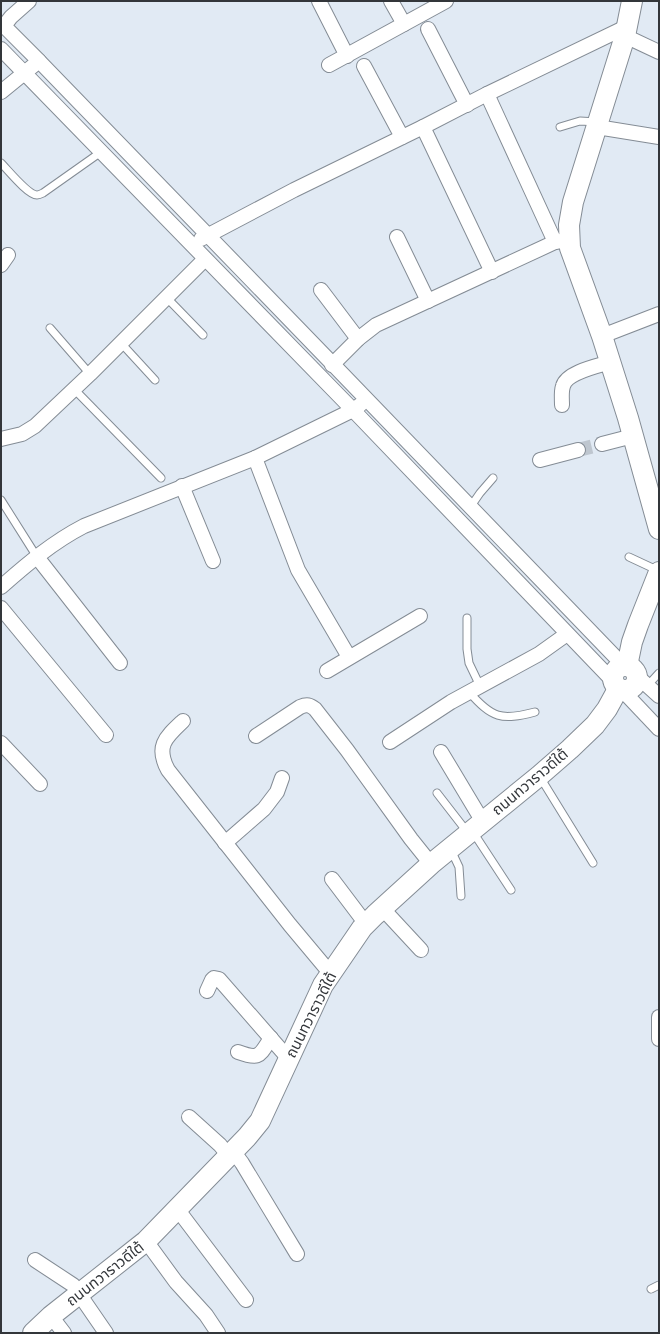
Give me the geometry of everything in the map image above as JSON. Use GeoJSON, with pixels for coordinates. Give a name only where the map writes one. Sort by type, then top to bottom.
{"type":"FeatureCollection","features":[{"type":"Feature","properties":{"kind":"street"},"geometry":{"type":"LineString","coordinates":[[29,1],[2,25],[39,61],[471,506],[627,679],[659,729]]}},
{"type":"Feature","properties":{"kind":"street"},"geometry":{"type":"LineString","coordinates":[[319,1],[347,56]]}},
{"type":"Feature","properties":{"kind":"street"},"geometry":{"type":"LineString","coordinates":[[391,1],[404,24]]}},
{"type":"Feature","properties":{"kind":"street"},"geometry":{"type":"LineString","coordinates":[[329,65],[446,1]]}},
{"type":"Feature","properties":{"kind":"street"},"geometry":{"type":"LineString","coordinates":[[332,364],[358,338],[376,325],[562,241],[626,32],[632,1]]}},
{"type":"Feature","properties":{"kind":"street"},"geometry":{"type":"LineString","coordinates":[[428,29],[467,105]]}},
{"type":"Feature","properties":{"kind":"street"},"geometry":{"type":"LineString","coordinates":[[626,32],[659,52]]}},
{"type":"Feature","properties":{"kind":"street"},"geometry":{"type":"LineString","coordinates":[[191,245],[207,235],[294,190],[487,94],[626,32]]}},
{"type":"Feature","properties":{"kind":"street"},"geometry":{"type":"LineString","coordinates":[[1,49],[353,410],[567,634],[627,679],[659,696]]}},
{"type":"Feature","properties":{"kind":"street"},"geometry":{"type":"LineString","coordinates":[[1,92],[39,61]]}},
{"type":"Feature","properties":{"kind":"street"},"geometry":{"type":"LineString","coordinates":[[364,66],[402,137]]}},
{"type":"Feature","properties":{"kind":"street"},"geometry":{"type":"LineString","coordinates":[[487,94],[562,241],[573,258],[602,336],[634,436],[659,529]]}},
{"type":"Feature","properties":{"kind":"street"},"geometry":{"type":"LineString","coordinates":[[598,124],[659,137]]}},
{"type":"Feature","properties":{"kind":"street"},"geometry":{"type":"LineString","coordinates":[[423,127],[492,272]]}},
{"type":"Feature","properties":{"kind":"street"},"geometry":{"type":"LineString","coordinates":[[397,237],[428,301]]}},
{"type":"Feature","properties":{"kind":"street"},"geometry":{"type":"LineString","coordinates":[[1,440],[29,431],[90,374],[205,259]]}},
{"type":"Feature","properties":{"kind":"street"},"geometry":{"type":"LineString","coordinates":[[321,290],[358,338]]}},
{"type":"Feature","properties":{"kind":"street"},"geometry":{"type":"LineString","coordinates":[[602,336],[659,314]]}},
{"type":"Feature","properties":{"kind":"street"},"geometry":{"type":"LineString","coordinates":[[562,405],[563,384],[567,379],[574,374],[610,362]]}},
{"type":"Feature","properties":{"kind":"street"},"geometry":{"type":"LineString","coordinates":[[1,587],[37,557],[69,534],[84,526],[255,458],[353,410],[367,400]]}},
{"type":"Feature","properties":{"kind":"street"},"geometry":{"type":"LineString","coordinates":[[602,444],[634,436]]}},
{"type":"Feature","properties":{"kind":"street"},"geometry":{"type":"LineString","coordinates":[[540,460],[578,450]]}},
{"type":"Feature","properties":{"kind":"street"},"geometry":{"type":"LineString","coordinates":[[255,458],[298,570],[349,657]]}},
{"type":"Feature","properties":{"kind":"street"},"geometry":{"type":"LineString","coordinates":[[182,486],[213,561]]}},
{"type":"Feature","properties":{"kind":"street"},"geometry":{"type":"LineString","coordinates":[[37,557],[120,663]]}},
{"type":"Feature","properties":{"kind":"street","name":"ถนนทวาราวดีใต้"},"geometry":{"type":"LineString","coordinates":[[33,1333],[51,1316],[146,1241],[248,1138],[260,1122],[323,986],[366,924],[431,864],[539,776],[595,725],[627,679],[632,642],[659,571]]}},
{"type":"Feature","properties":{"kind":"street"},"geometry":{"type":"LineString","coordinates":[[1,608],[106,735]]}},
{"type":"Feature","properties":{"kind":"street"},"geometry":{"type":"LineString","coordinates":[[327,671],[420,616]]}},
{"type":"Feature","properties":{"kind":"street"},"geometry":{"type":"LineString","coordinates":[[390,742],[451,702],[539,654],[567,634]]}},
{"type":"Feature","properties":{"kind":"street"},"geometry":{"type":"LineString","coordinates":[[256,736],[300,707],[311,705],[316,709],[347,750],[410,839],[431,864]]}},
{"type":"Feature","properties":{"kind":"street"},"geometry":{"type":"LineString","coordinates":[[183,721],[166,737],[162,745],[162,754],[168,770],[331,974]]}},
{"type":"Feature","properties":{"kind":"street"},"geometry":{"type":"LineString","coordinates":[[1,743],[40,784]]}},
{"type":"Feature","properties":{"kind":"street"},"geometry":{"type":"LineString","coordinates":[[441,752],[474,829]]}},
{"type":"Feature","properties":{"kind":"street"},"geometry":{"type":"LineString","coordinates":[[225,843],[264,809],[277,792],[282,778]]}},
{"type":"Feature","properties":{"kind":"street"},"geometry":{"type":"LineString","coordinates":[[332,879],[366,924]]}},
{"type":"Feature","properties":{"kind":"street"},"geometry":{"type":"LineString","coordinates":[[382,908],[421,950]]}},
{"type":"Feature","properties":{"kind":"street"},"geometry":{"type":"LineString","coordinates":[[207,991],[214,978],[219,979],[289,1059]]}},
{"type":"Feature","properties":{"kind":"street"},"geometry":{"type":"LineString","coordinates":[[659,1017],[659,1039]]}},
{"type":"Feature","properties":{"kind":"street"},"geometry":{"type":"LineString","coordinates":[[238,1052],[251,1057],[256,1057],[261,1053],[271,1038]]}},
{"type":"Feature","properties":{"kind":"street"},"geometry":{"type":"LineString","coordinates":[[189,1117],[242,1163],[297,1254]]}},
{"type":"Feature","properties":{"kind":"street"},"geometry":{"type":"LineString","coordinates":[[178,1210],[246,1300]]}},
{"type":"Feature","properties":{"kind":"street"},"geometry":{"type":"LineString","coordinates":[[146,1241],[176,1282],[206,1315],[218,1333]]}},
{"type":"Feature","properties":{"kind":"street"},"geometry":{"type":"LineString","coordinates":[[35,1260],[68,1281],[80,1294],[106,1333]]}},
{"type":"Feature","properties":{"kind":"street"},"geometry":{"type":"LineString","coordinates":[[51,1316],[64,1333]]}},
{"type":"Feature","properties":{"kind":"lane"},"geometry":{"type":"LineString","coordinates":[[560,127],[580,121],[598,124]]}},
{"type":"Feature","properties":{"kind":"lane"},"geometry":{"type":"LineString","coordinates":[[1,162],[26,189],[33,194],[38,195],[43,193],[100,152]]}},
{"type":"Feature","properties":{"kind":"lane"},"geometry":{"type":"LineString","coordinates":[[167,298],[202,335]]}},
{"type":"Feature","properties":{"kind":"lane"},"geometry":{"type":"LineString","coordinates":[[50,328],[90,374]]}},
{"type":"Feature","properties":{"kind":"lane"},"geometry":{"type":"LineString","coordinates":[[121,343],[155,380]]}},
{"type":"Feature","properties":{"kind":"lane"},"geometry":{"type":"LineString","coordinates":[[74,389],[161,478]]}},
{"type":"Feature","properties":{"kind":"lane"},"geometry":{"type":"LineString","coordinates":[[471,506],[493,478]]}},
{"type":"Feature","properties":{"kind":"lane"},"geometry":{"type":"LineString","coordinates":[[1,500],[37,557]]}},
{"type":"Feature","properties":{"kind":"lane"},"geometry":{"type":"LineString","coordinates":[[628,557],[659,571]]}},
{"type":"Feature","properties":{"kind":"lane"},"geometry":{"type":"LineString","coordinates":[[467,618],[467,648],[469,663],[474,689],[480,704],[491,713],[502,716],[516,717],[535,712]]}},
{"type":"Feature","properties":{"kind":"lane"},"geometry":{"type":"LineString","coordinates":[[627,679],[659,673]]}},
{"type":"Feature","properties":{"kind":"lane"},"geometry":{"type":"LineString","coordinates":[[539,776],[593,863]]}},
{"type":"Feature","properties":{"kind":"lane"},"geometry":{"type":"LineString","coordinates":[[437,793],[474,829],[511,890]]}},
{"type":"Feature","properties":{"kind":"lane"},"geometry":{"type":"LineString","coordinates":[[451,848],[459,868],[461,896]]}},
{"type":"Feature","properties":{"kind":"lane"},"geometry":{"type":"LineString","coordinates":[[651,1289],[659,1285]]}},
{"type":"Feature","properties":{"kind":"tunnel"},"geometry":{"type":"LineString","coordinates":[[578,450],[602,444]]}}]}
